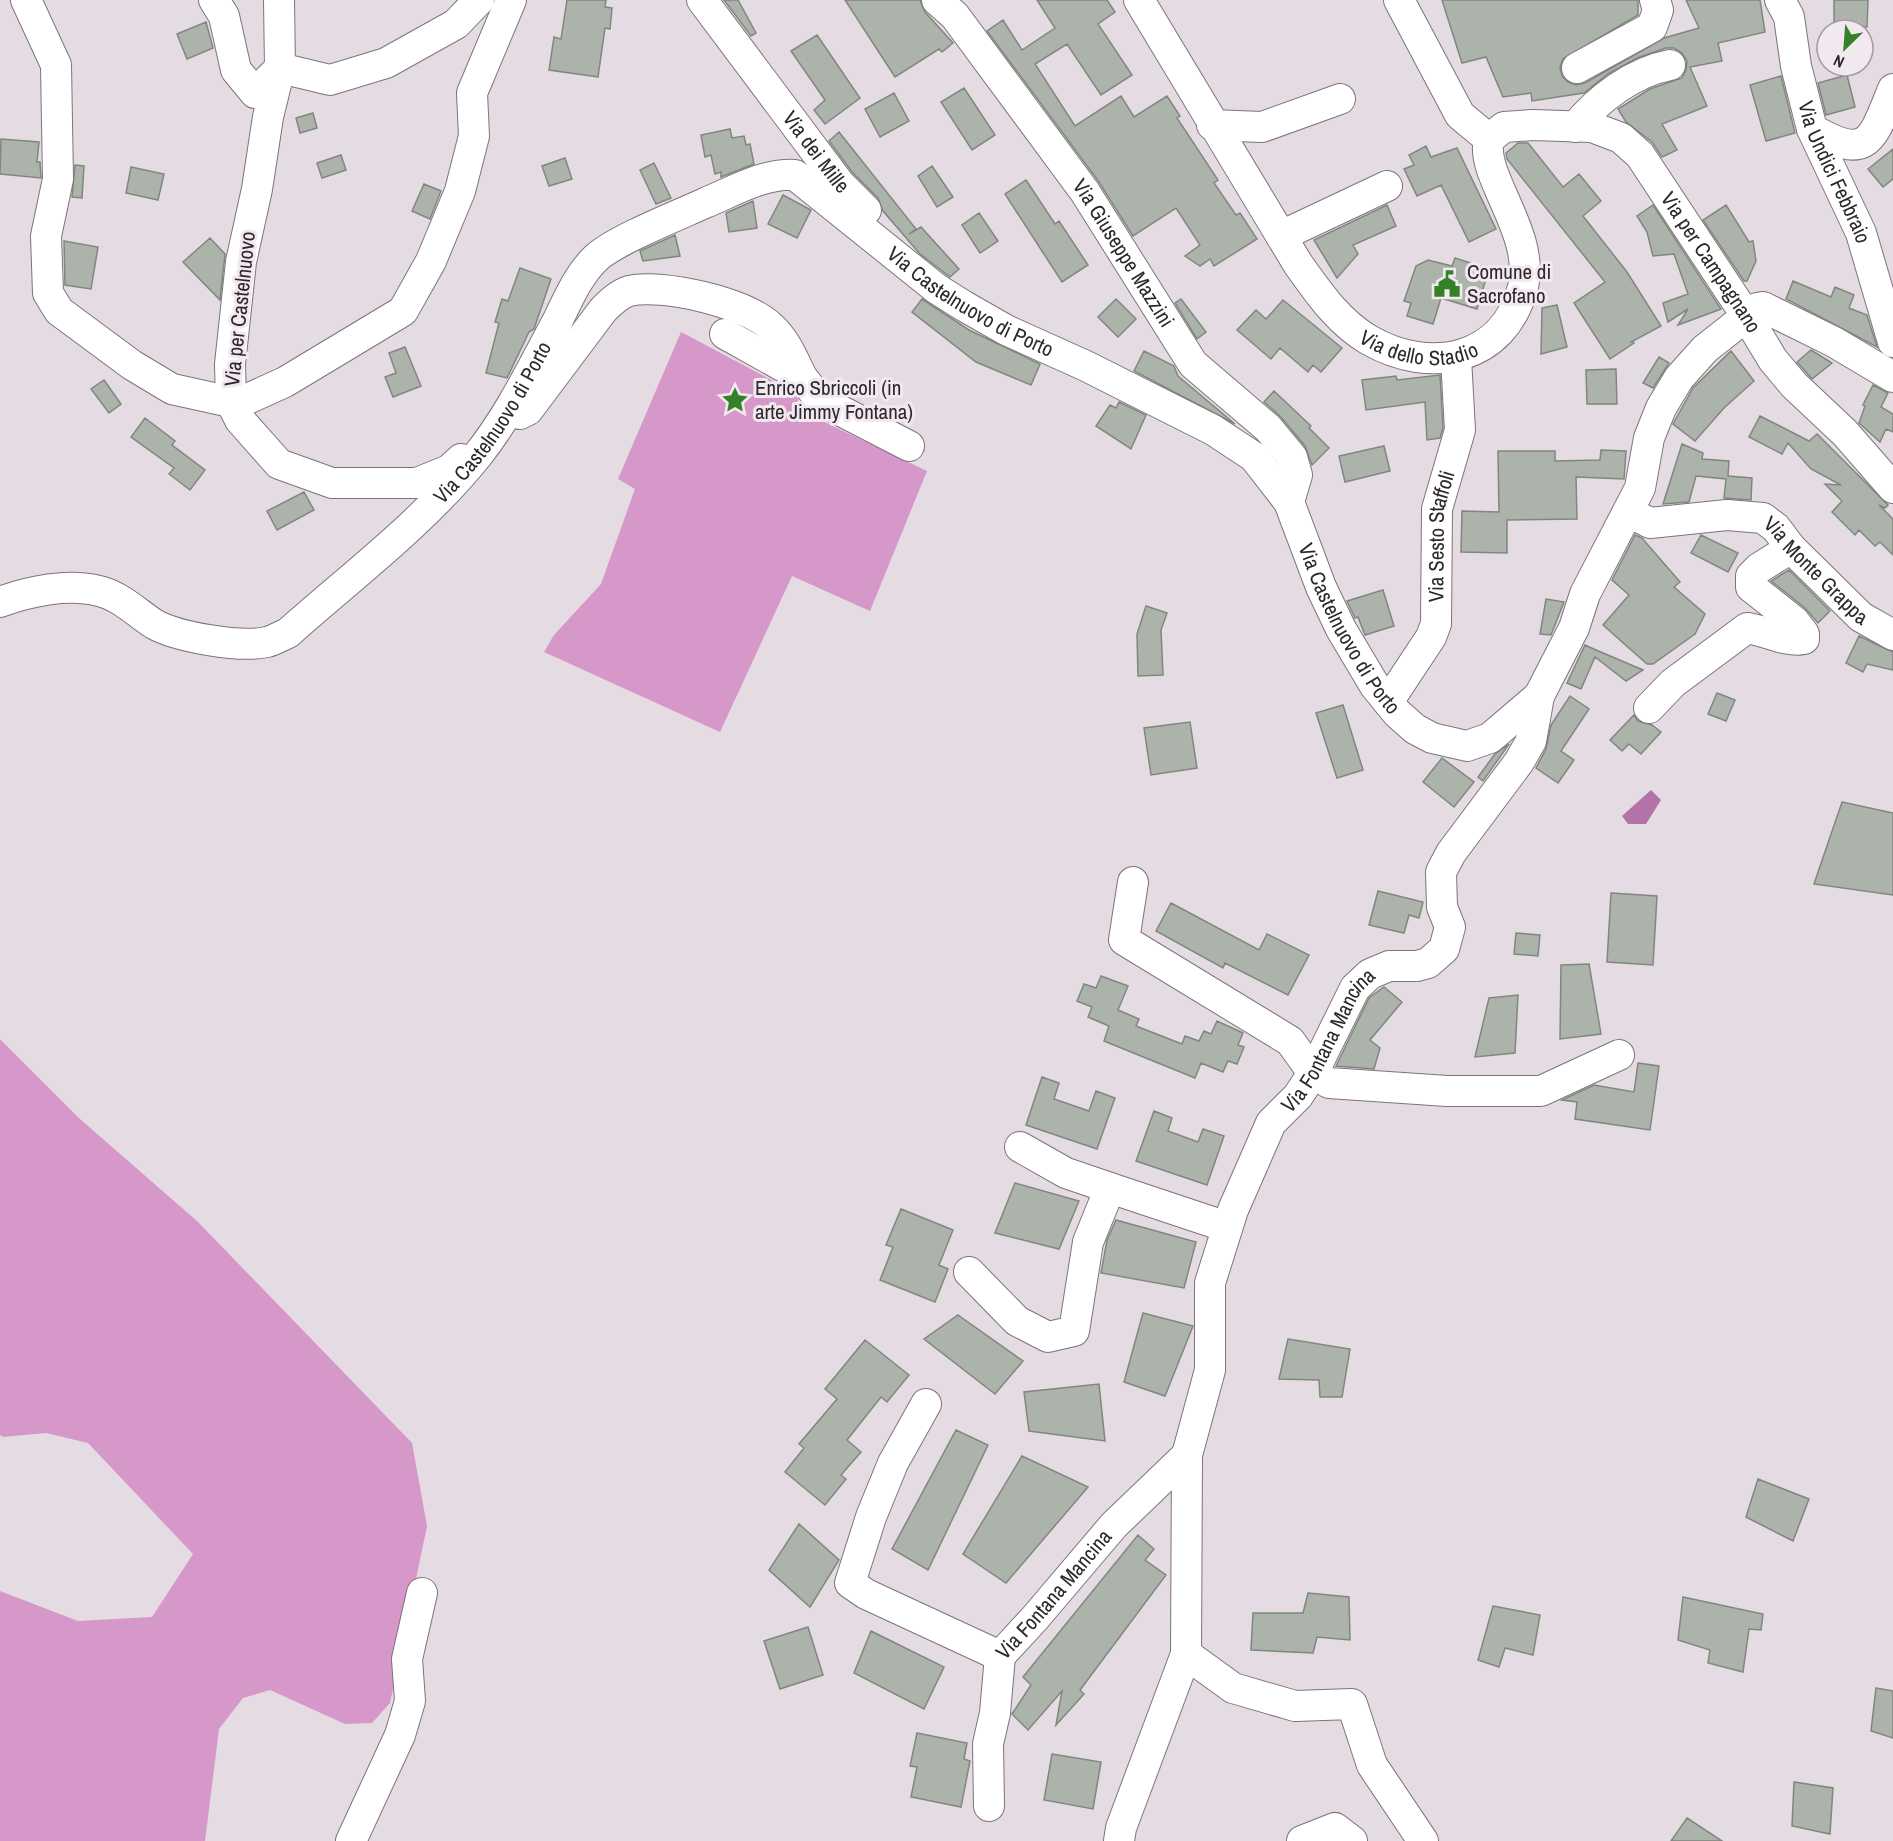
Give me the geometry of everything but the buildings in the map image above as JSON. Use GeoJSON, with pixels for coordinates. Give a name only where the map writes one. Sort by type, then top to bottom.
{"type":"FeatureCollection","features":[{"type":"Feature","properties":{"kind":"street"},"geometry":{"type":"LineString","coordinates":[[26,0],[56,65],[58,179],[46,236],[48,293],[59,311],[132,365],[172,389],[231,402],[243,401],[285,382],[403,311],[431,261],[460,191],[474,136],[472,93],[511,0]]}},
{"type":"Feature","properties":{"kind":"street"},"geometry":{"type":"LineString","coordinates":[[214,0],[224,16],[236,70],[255,93],[280,68],[330,80],[386,63],[456,24],[479,0]]}},
{"type":"Feature","properties":{"kind":"street","name":"Via per Castelnuovo"},"geometry":{"type":"LineString","coordinates":[[279,0],[280,68],[268,117],[257,189],[241,262],[230,364],[231,402],[240,420],[279,464],[332,483],[417,483],[432,478],[449,470],[503,422]]}},
{"type":"Feature","properties":{"kind":"street","name":"Via dei Mille"},"geometry":{"type":"LineString","coordinates":[[702,0],[839,183],[943,287],[937,289]]}},
{"type":"Feature","properties":{"kind":"street","name":"Via Giuseppe Mazzini"},"geometry":{"type":"LineString","coordinates":[[937,0],[955,16],[1085,192],[1193,364],[1268,428],[1292,457],[1297,475],[1289,502]]}},
{"type":"Feature","properties":{"kind":"street","name":"Via dello Stadio"},"geometry":{"type":"LineString","coordinates":[[1139,0],[1212,124],[1320,296],[1347,324],[1369,340],[1392,351],[1419,358],[1456,358],[1481,346],[1501,329],[1514,310],[1523,286],[1526,263],[1521,240],[1488,156],[1489,139]]}},
{"type":"Feature","properties":{"kind":"street"},"geometry":{"type":"LineString","coordinates":[[1399,0],[1460,115],[1489,139]]}},
{"type":"Feature","properties":{"kind":"street"},"geometry":{"type":"LineString","coordinates":[[1577,68],[1652,27],[1658,10],[1655,0]]}},
{"type":"Feature","properties":{"kind":"street","name":"Via Undici Febbraio"},"geometry":{"type":"LineString","coordinates":[[1780,0],[1789,17],[1796,66],[1812,129],[1862,233],[1893,342]]}},
{"type":"Feature","properties":{"kind":"street"},"geometry":{"type":"LineString","coordinates":[[1575,127],[1593,105],[1610,93],[1636,77],[1670,65]]}},
{"type":"Feature","properties":{"kind":"street"},"geometry":{"type":"LineString","coordinates":[[1812,129],[1849,147],[1860,145],[1870,139],[1893,89]]}},
{"type":"Feature","properties":{"kind":"street"},"geometry":{"type":"LineString","coordinates":[[1212,124],[1262,127],[1340,99]]}},
{"type":"Feature","properties":{"kind":"street","name":"Via per Campagnano"},"geometry":{"type":"LineString","coordinates":[[1489,139],[1504,127],[1533,125],[1592,127],[1621,138],[1640,154],[1773,360],[1845,434],[1893,488]]}},
{"type":"Feature","properties":{"kind":"street"},"geometry":{"type":"LineString","coordinates":[[1841,193],[1851,168],[1849,147]]}},
{"type":"Feature","properties":{"kind":"street","name":"Via Castelnuovo di Porto"},"geometry":{"type":"LineString","coordinates":[[0,602],[54,589],[82,588],[102,591],[121,600],[156,625],[176,633],[234,642],[266,642],[288,633],[444,494],[503,422],[577,284],[595,258],[616,245],[687,211],[759,180],[782,174],[795,175],[937,289],[1006,330],[1086,366],[1213,430],[1254,457],[1289,502],[1300,537],[1341,629],[1388,702],[1415,729],[1432,738],[1467,746],[1490,738],[1539,696],[1574,628],[1585,594],[1640,488],[1649,438],[1661,408],[1679,378],[1705,349],[1747,317]]}},
{"type":"Feature","properties":{"kind":"street"},"geometry":{"type":"LineString","coordinates":[[1281,236],[1387,186]]}},
{"type":"Feature","properties":{"kind":"street"},"geometry":{"type":"LineString","coordinates":[[503,422],[528,410],[603,310],[616,297],[629,291],[690,294],[734,305],[770,325],[786,344],[802,377],[820,400],[909,446]]}},
{"type":"Feature","properties":{"kind":"street"},"geometry":{"type":"LineString","coordinates":[[1747,317],[1757,308],[1763,308],[1834,342],[1893,377]]}},
{"type":"Feature","properties":{"kind":"street"},"geometry":{"type":"LineString","coordinates":[[726,334],[802,377]]}},
{"type":"Feature","properties":{"kind":"street","name":"Via Sesto Staffoli"},"geometry":{"type":"LineString","coordinates":[[1388,702],[1431,637],[1436,624],[1437,509],[1460,430],[1456,358]]}},
{"type":"Feature","properties":{"kind":"street","name":"Via Monte Grappa"},"geometry":{"type":"LineString","coordinates":[[1629,512],[1650,523],[1727,515],[1763,518],[1776,528],[1791,548],[1861,617],[1893,635]]}},
{"type":"Feature","properties":{"kind":"street"},"geometry":{"type":"LineString","coordinates":[[1649,708],[1673,683],[1747,628],[1761,629],[1797,641],[1803,639],[1804,634],[1794,621],[1751,587],[1751,576],[1759,568],[1791,548]]}},
{"type":"Feature","properties":{"kind":"street","name":"Via Fontana Mancina"},"geometry":{"type":"LineString","coordinates":[[1119,1841],[1121,1828],[1186,1654],[1187,1455],[1210,1370],[1210,1283],[1227,1227],[1250,1167],[1271,1122],[1298,1096],[1313,1073],[1355,987],[1370,974],[1389,966],[1417,966],[1428,963],[1444,949],[1450,927],[1442,907],[1441,872],[1451,853],[1520,762],[1531,741],[1539,696]]}},
{"type":"Feature","properties":{"kind":"street"},"geometry":{"type":"LineString","coordinates":[[1133,882],[1124,940],[1290,1041],[1313,1073],[1329,1083],[1447,1091],[1540,1092],[1619,1055]]}},
{"type":"Feature","properties":{"kind":"street"},"geometry":{"type":"LineString","coordinates":[[1020,1147],[1066,1173],[1227,1227]]}},
{"type":"Feature","properties":{"kind":"street"},"geometry":{"type":"LineString","coordinates":[[969,1272],[1017,1321],[1048,1337],[1074,1331],[1088,1242],[1110,1188]]}},
{"type":"Feature","properties":{"kind":"street","name":"Via Fontana Mancina"},"geometry":{"type":"LineString","coordinates":[[927,1404],[893,1463],[871,1517],[850,1583],[866,1594],[1000,1656],[1114,1525],[1187,1455]]}},
{"type":"Feature","properties":{"kind":"street"},"geometry":{"type":"LineString","coordinates":[[351,1841],[399,1736],[410,1701],[407,1659],[422,1593]]}},
{"type":"Feature","properties":{"kind":"street"},"geometry":{"type":"LineString","coordinates":[[1186,1654],[1233,1688],[1295,1706],[1352,1704],[1372,1765],[1423,1841]]}},
{"type":"Feature","properties":{"kind":"street"},"geometry":{"type":"LineString","coordinates":[[989,1806],[988,1744],[995,1713],[1000,1656]]}},
{"type":"Feature","properties":{"kind":"street"},"geometry":{"type":"LineString","coordinates":[[1302,1841],[1335,1828],[1352,1841]]}},
{"type":"Feature","properties":{"kind":"shaded area"},"geometry":{"type":"Polygon","coordinates":[[[681,332],[800,395],[795,408],[927,471],[870,611],[792,576],[720,732],[544,652],[554,635],[601,584],[635,489],[618,479],[681,332]]]}},
{"type":"Feature","properties":{"kind":"shaded area"},"geometry":{"type":"Polygon","coordinates":[[[1651,790],[1661,800],[1646,824],[1628,824],[1622,816],[1651,790]]]}},
{"type":"Feature","properties":{"kind":"shaded area"},"geometry":{"type":"Polygon","coordinates":[[[0,1039],[80,1119],[197,1221],[412,1443],[427,1526],[390,1703],[372,1723],[345,1724],[270,1690],[243,1698],[219,1729],[205,1841],[0,1841],[0,1591],[78,1621],[152,1617],[193,1554],[88,1443],[46,1433],[3,1437],[0,1435],[0,1039]]]}},
{"type":"Feature","properties":{"kind":"place","name":"Comune di Sacrofano"},"geometry":{"type":"Point","coordinates":[1447,284]}},
{"type":"Feature","properties":{"kind":"place","name":"Enrico Sbriccoli (in arte Jimmy Fontana)"},"geometry":{"type":"Point","coordinates":[735,400]}}]}
